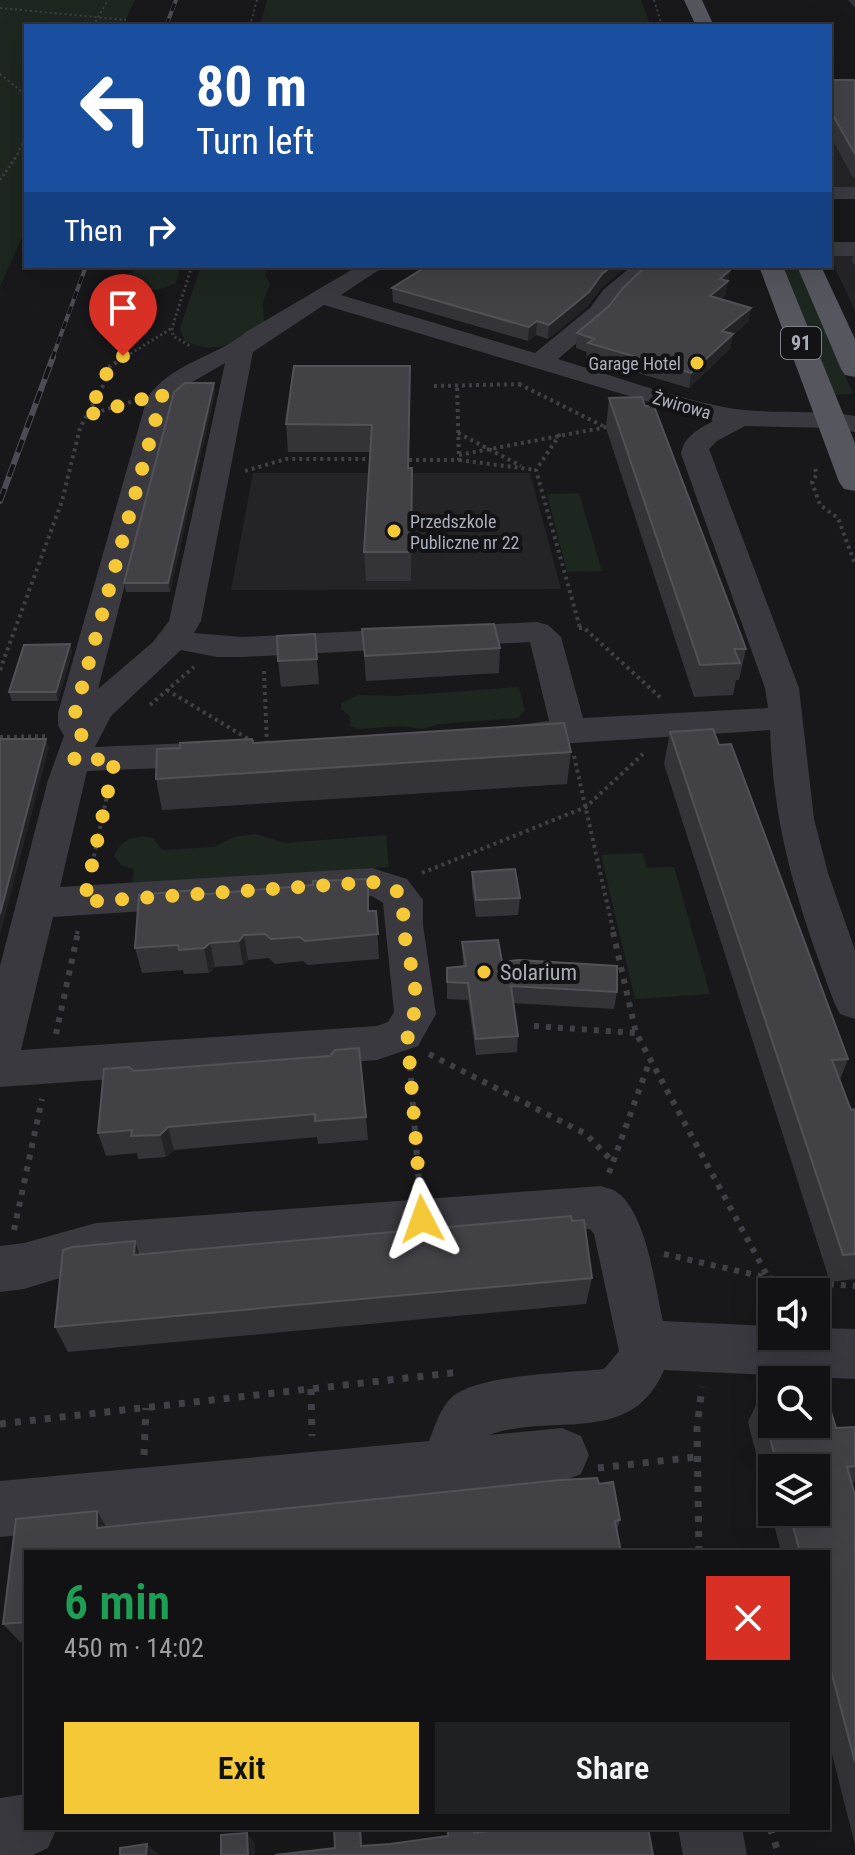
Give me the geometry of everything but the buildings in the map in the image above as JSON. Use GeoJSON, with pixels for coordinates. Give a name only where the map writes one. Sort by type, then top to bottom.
{"type":"FeatureCollection","features":[{"type":"Feature","properties":{"kind":"main road"},"geometry":{"type":"LineString","coordinates":[[693,0],[704,24]]}},
{"type":"Feature","properties":{"kind":"main road","name":"91"},"geometry":{"type":"LineString","coordinates":[[772,268],[843,422],[855,482]]}},
{"type":"Feature","properties":{"kind":"main road","name":"91"},"geometry":{"type":"LineString","coordinates":[[810,268],[855,369]]}},
{"type":"Feature","properties":{"kind":"street"},"geometry":{"type":"LineString","coordinates":[[832,193],[855,193]]}},
{"type":"Feature","properties":{"kind":"street"},"geometry":{"type":"LineString","coordinates":[[832,249],[855,249]]}},
{"type":"Feature","properties":{"kind":"street"},"geometry":{"type":"LineString","coordinates":[[78,748],[75,713],[163,393],[371,268]]}},
{"type":"Feature","properties":{"kind":"street"},"geometry":{"type":"LineString","coordinates":[[539,362],[603,309],[611,295],[644,268]]}},
{"type":"Feature","properties":{"kind":"street","name":"Żwirowa"},"geometry":{"type":"LineString","coordinates":[[321,297],[670,402],[739,419],[843,422]]}},
{"type":"Feature","properties":{"kind":"street"},"geometry":{"type":"LineString","coordinates":[[0,1049],[78,748],[90,720],[174,639],[185,621],[215,471],[230,352]]}},
{"type":"Feature","properties":{"kind":"street"},"geometry":{"type":"LineString","coordinates":[[670,402],[679,413],[782,688],[791,788],[809,880],[855,1002]]}},
{"type":"Feature","properties":{"kind":"street"},"geometry":{"type":"LineString","coordinates":[[695,454],[695,448],[707,435],[739,419]]}},
{"type":"Feature","properties":{"kind":"street"},"geometry":{"type":"LineString","coordinates":[[174,639],[217,647],[262,646],[530,630],[545,637],[568,728],[566,731]]}},
{"type":"Feature","properties":{"kind":"street"},"geometry":{"type":"LineString","coordinates":[[487,737],[787,718]]}},
{"type":"Feature","properties":{"kind":"street"},"geometry":{"type":"LineString","coordinates":[[78,748],[115,759],[237,752]]}},
{"type":"Feature","properties":{"kind":"street"},"geometry":{"type":"LineString","coordinates":[[0,1069],[377,1043],[408,1037],[416,1005],[403,925],[403,900],[393,888],[383,884],[372,882],[36,903]]}},
{"type":"Feature","properties":{"kind":"street"},"geometry":{"type":"LineString","coordinates":[[3,1269],[25,1267],[56,1253],[96,1245],[422,1219],[608,1225],[643,1345],[639,1369],[629,1383],[611,1394],[484,1408],[472,1412],[463,1420],[446,1466]]}},
{"type":"Feature","properties":{"kind":"street"},"geometry":{"type":"LineString","coordinates":[[643,1345],[855,1354]]}},
{"type":"Feature","properties":{"kind":"street"},"geometry":{"type":"LineString","coordinates":[[0,1509],[553,1456]]}},
{"type":"Feature","properties":{"kind":"street"},"geometry":{"type":"LineString","coordinates":[[0,1830],[24,1826]]}},
{"type":"Feature","properties":{"kind":"street"},"geometry":{"type":"LineString","coordinates":[[710,1830],[715,1855]]}},
{"type":"Feature","properties":{"kind":"path"},"geometry":{"type":"LineString","coordinates":[[94,24],[108,0]]}},
{"type":"Feature","properties":{"kind":"path"},"geometry":{"type":"LineString","coordinates":[[251,24],[257,0]]}},
{"type":"Feature","properties":{"kind":"path"},"geometry":{"type":"LineString","coordinates":[[654,0],[661,24]]}},
{"type":"Feature","properties":{"kind":"path"},"geometry":{"type":"LineString","coordinates":[[0,8],[126,20]]}},
{"type":"Feature","properties":{"kind":"path"},"geometry":{"type":"LineString","coordinates":[[0,74],[24,93]]}},
{"type":"Feature","properties":{"kind":"path"},"geometry":{"type":"LineString","coordinates":[[0,180],[15,160],[24,140]]}},
{"type":"Feature","properties":{"kind":"path"},"geometry":{"type":"LineString","coordinates":[[191,268],[172,328],[173,336],[179,341],[230,352]]}},
{"type":"Feature","properties":{"kind":"path"},"geometry":{"type":"LineString","coordinates":[[0,670],[62,501],[80,428],[110,366],[144,348],[172,328]]}},
{"type":"Feature","properties":{"kind":"path"},"geometry":{"type":"LineString","coordinates":[[434,386],[553,382],[572,372]]}},
{"type":"Feature","properties":{"kind":"path"},"geometry":{"type":"LineString","coordinates":[[518,384],[603,426]]}},
{"type":"Feature","properties":{"kind":"path"},"geometry":{"type":"LineString","coordinates":[[457,385],[459,458]]}},
{"type":"Feature","properties":{"kind":"path"},"geometry":{"type":"LineString","coordinates":[[88,415],[163,393]]}},
{"type":"Feature","properties":{"kind":"path"},"geometry":{"type":"LineString","coordinates":[[459,458],[560,434],[617,426]]}},
{"type":"Feature","properties":{"kind":"path"},"geometry":{"type":"LineString","coordinates":[[458,433],[526,469]]}},
{"type":"Feature","properties":{"kind":"path"},"geometry":{"type":"LineString","coordinates":[[560,434],[536,470],[580,628]]}},
{"type":"Feature","properties":{"kind":"path"},"geometry":{"type":"LineString","coordinates":[[396,460],[459,458],[536,470]]}},
{"type":"Feature","properties":{"kind":"path"},"geometry":{"type":"LineString","coordinates":[[215,471],[248,471],[286,459],[380,460]]}},
{"type":"Feature","properties":{"kind":"path"},"geometry":{"type":"LineString","coordinates":[[817,474],[812,482],[820,505],[838,518],[855,564]]}},
{"type":"Feature","properties":{"kind":"path"},"geometry":{"type":"LineString","coordinates":[[414,877],[586,807],[682,723],[584,628],[530,630]]}},
{"type":"Feature","properties":{"kind":"path"},"geometry":{"type":"LineString","coordinates":[[167,690],[268,750],[262,646]]}},
{"type":"Feature","properties":{"kind":"path"},"geometry":{"type":"LineString","coordinates":[[3,1269],[115,759],[129,724],[217,647]]}},
{"type":"Feature","properties":{"kind":"path"},"geometry":{"type":"LineString","coordinates":[[566,731],[636,1033],[768,1278]]}},
{"type":"Feature","properties":{"kind":"path"},"geometry":{"type":"LineString","coordinates":[[0,737],[78,748]]}},
{"type":"Feature","properties":{"kind":"path"},"geometry":{"type":"LineString","coordinates":[[534,1026],[636,1033]]}},
{"type":"Feature","properties":{"kind":"path"},"geometry":{"type":"LineString","coordinates":[[408,1037],[586,1134],[613,1162]]}},
{"type":"Feature","properties":{"kind":"path"},"geometry":{"type":"LineString","coordinates":[[408,1037],[422,1219]]}},
{"type":"Feature","properties":{"kind":"path"},"geometry":{"type":"LineString","coordinates":[[650,1062],[613,1162],[608,1225],[762,1278]]}},
{"type":"Feature","properties":{"kind":"path"},"geometry":{"type":"LineString","coordinates":[[830,1288],[855,1286]]}},
{"type":"Feature","properties":{"kind":"path"},"geometry":{"type":"LineString","coordinates":[[699,1550],[696,1457],[702,1386],[716,1348]]}},
{"type":"Feature","properties":{"kind":"path"},"geometry":{"type":"LineString","coordinates":[[0,1424],[470,1371]]}},
{"type":"Feature","properties":{"kind":"path"},"geometry":{"type":"LineString","coordinates":[[553,1456],[573,1471],[696,1457]]}},
{"type":"Feature","properties":{"kind":"path"},"geometry":{"type":"LineString","coordinates":[[771,1830],[779,1855]]}},
{"type":"Feature","properties":{"kind":"shaded area"},"geometry":{"type":"Polygon","coordinates":[[[0,0],[135,0],[124,24],[24,24],[24,233],[0,287],[0,0]]]}},
{"type":"Feature","properties":{"kind":"shaded area"},"geometry":{"type":"Polygon","coordinates":[[[267,0],[641,0],[650,24],[261,24],[267,0]]]}},
{"type":"Feature","properties":{"kind":"shaded area"},"geometry":{"type":"Polygon","coordinates":[[[832,98],[855,105],[855,193],[832,193],[832,98]]]}},
{"type":"Feature","properties":{"kind":"shaded area"},"geometry":{"type":"Polygon","coordinates":[[[832,250],[855,250],[855,311],[832,261],[832,250]]]}},
{"type":"Feature","properties":{"kind":"shaded area"},"geometry":{"type":"Polygon","coordinates":[[[134,268],[180,268],[176,283],[164,288],[143,289],[131,284],[134,268]]]}},
{"type":"Feature","properties":{"kind":"shaded area"},"geometry":{"type":"Polygon","coordinates":[[[200,268],[267,268],[265,275],[270,284],[263,302],[264,322],[236,341],[217,347],[197,346],[185,341],[180,329],[200,268]]]}},
{"type":"Feature","properties":{"kind":"shaded area"},"geometry":{"type":"Polygon","coordinates":[[[783,268],[799,268],[853,394],[834,395],[783,268]]]}},
{"type":"Feature","properties":{"kind":"shaded area","name":"Przedszkole Publiczne nr 22"},"geometry":{"type":"Polygon","coordinates":[[[253,473],[530,473],[561,589],[231,590],[253,473]]]}},
{"type":"Feature","properties":{"kind":"shaded area"},"geometry":{"type":"Polygon","coordinates":[[[579,493],[602,571],[567,572],[547,494],[579,493]]]}},
{"type":"Feature","properties":{"kind":"shaded area"},"geometry":{"type":"Polygon","coordinates":[[[519,687],[525,710],[518,718],[440,724],[422,729],[402,726],[358,729],[350,726],[350,716],[341,709],[341,703],[359,695],[395,696],[519,687]]]}},
{"type":"Feature","properties":{"kind":"shaded area"},"geometry":{"type":"Polygon","coordinates":[[[255,834],[285,843],[386,835],[389,867],[132,885],[134,869],[121,865],[114,856],[121,845],[135,837],[153,838],[162,850],[214,847],[234,837],[255,834]]]}},
{"type":"Feature","properties":{"kind":"shaded area"},"geometry":{"type":"Polygon","coordinates":[[[643,853],[647,868],[674,867],[710,994],[635,999],[601,855],[643,853]]]}},
{"type":"Feature","properties":{"kind":"railway"},"geometry":{"type":"LineString","coordinates":[[167,24],[176,0]]}},
{"type":"Feature","properties":{"kind":"railway"},"geometry":{"type":"LineString","coordinates":[[52,359],[85,268]]}},
{"type":"Feature","properties":{"kind":"railway"},"geometry":{"type":"LineString","coordinates":[[0,501],[53,357]]}},
{"type":"Feature","properties":{"kind":"place","name":"Garage Hotel"},"geometry":{"type":"Point","coordinates":[697,363]}},
{"type":"Feature","properties":{"kind":"place","name":"Przedszkole Publiczne nr 22"},"geometry":{"type":"Point","coordinates":[394,531]}},
{"type":"Feature","properties":{"kind":"place","name":"Solarium"},"geometry":{"type":"Point","coordinates":[484,972]}},
{"type":"Feature","properties":{"kind":"route"},"geometry":{"type":"LineString","coordinates":[[123,356],[110,366],[88,415],[163,393],[75,713],[75,725],[82,736],[74,760],[115,759],[84,902],[372,882],[393,888],[403,900],[403,925],[416,1005],[407,1029],[422,1219]]}}]}
